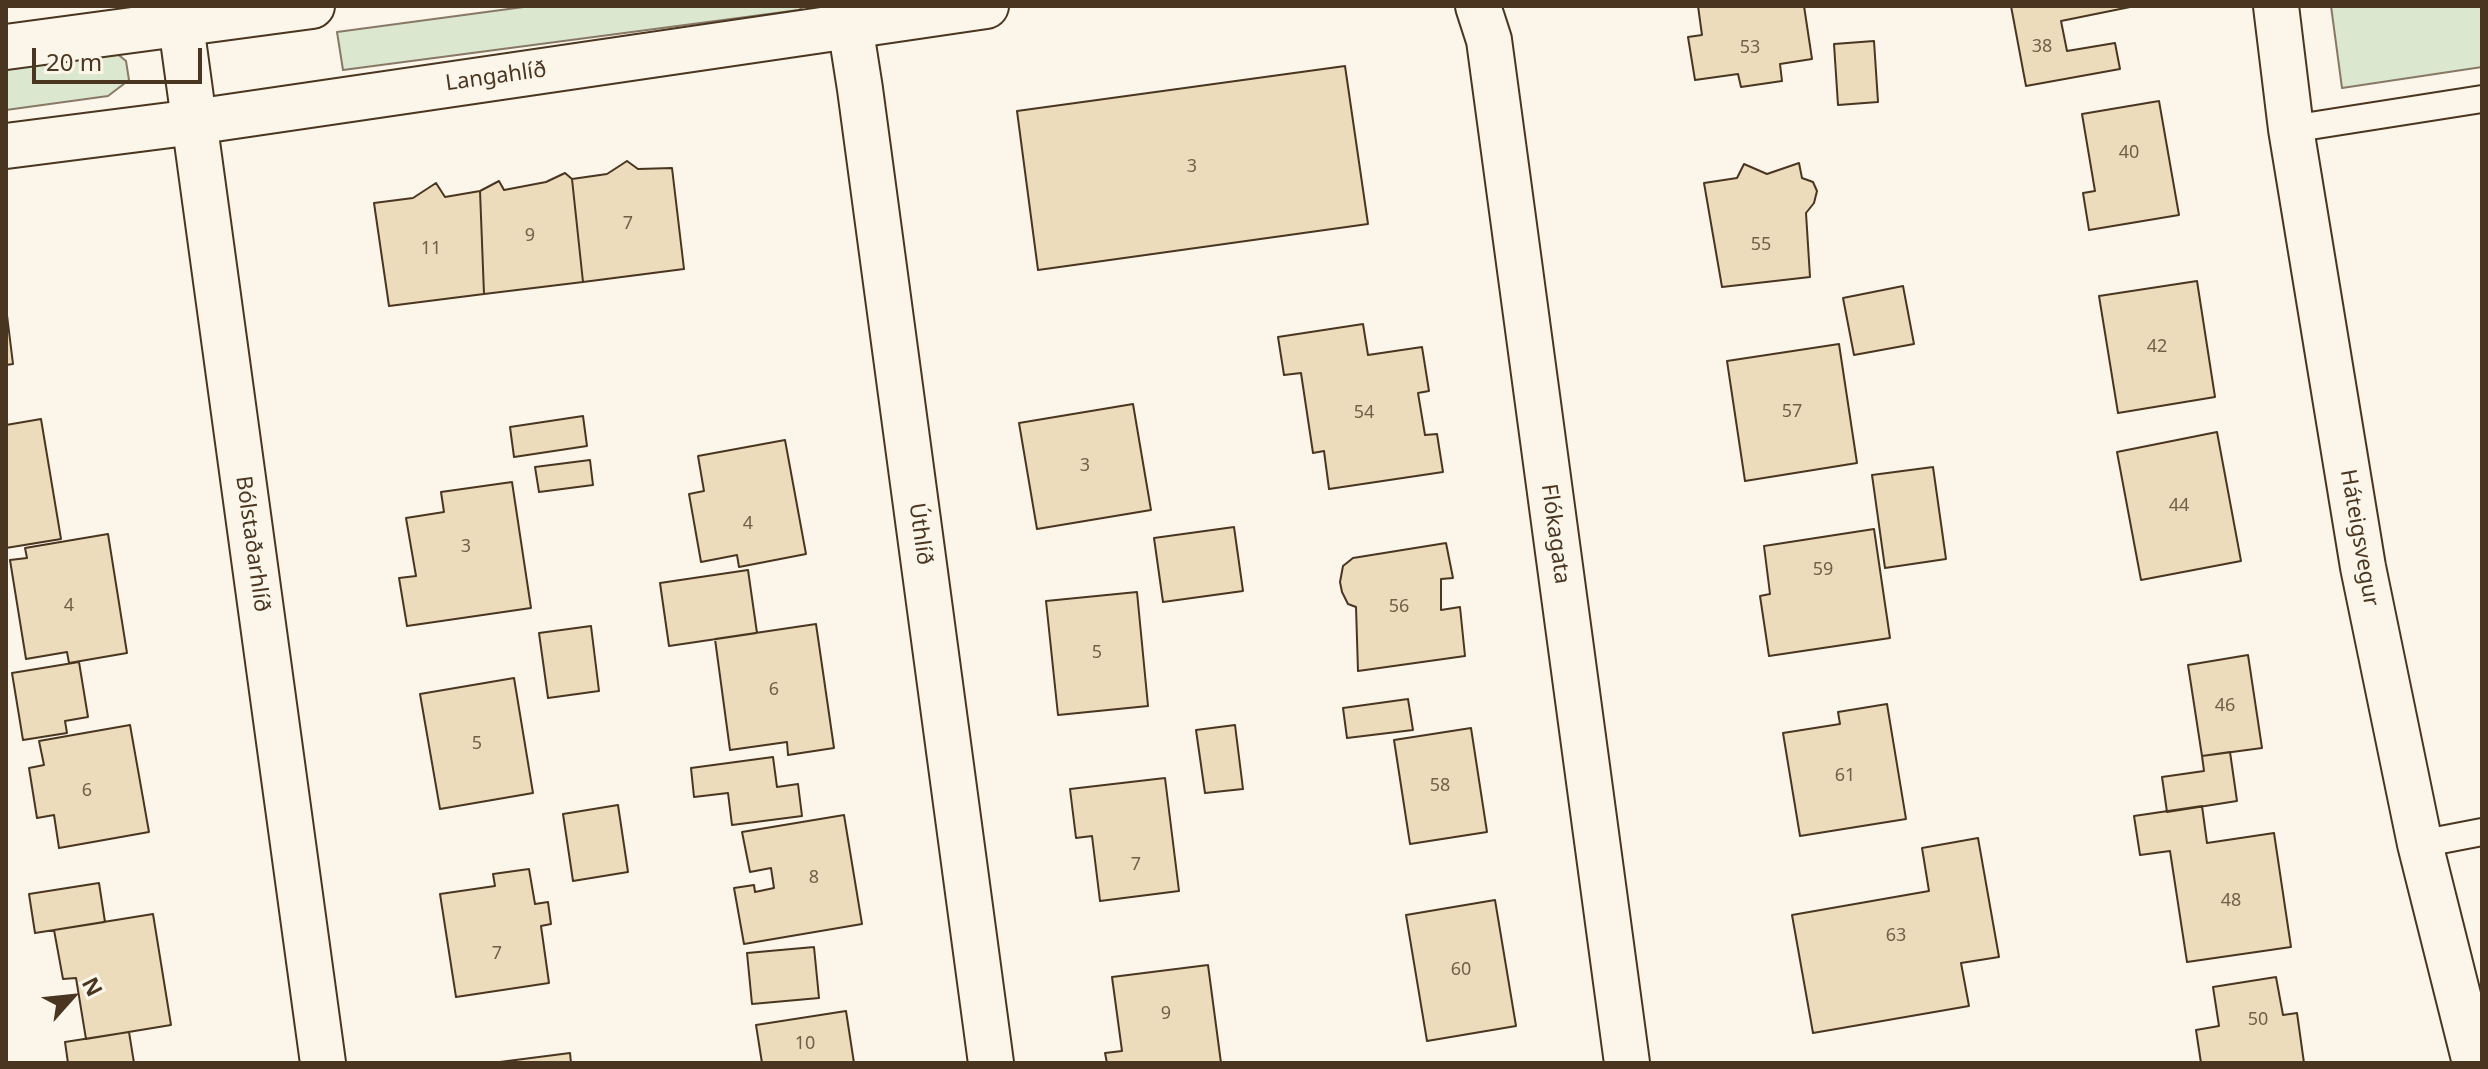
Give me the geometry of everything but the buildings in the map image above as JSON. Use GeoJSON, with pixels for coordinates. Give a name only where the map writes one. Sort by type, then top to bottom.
{"type":"FeatureCollection","features":[{"type":"Feature","properties":{"kind":"street"},"geometry":{"type":"LineString","coordinates":[[6,47],[312,6]]}},
{"type":"Feature","properties":{"kind":"street","name":"Langahlíð"},"geometry":{"type":"LineString","coordinates":[[6,146],[194,122],[848,15],[986,6]]}},
{"type":"Feature","properties":{"kind":"street","name":"Flókagata"},"geometry":{"type":"LineString","coordinates":[[1478,6],[1489,40],[1627,1063]]}},
{"type":"Feature","properties":{"kind":"street","name":"Háteigsvegur"},"geometry":{"type":"LineString","coordinates":[[2276,6],[2291,129],[2363,567],[2420,844],[2475,1063]]}},
{"type":"Feature","properties":{"kind":"street","name":"Úthlíð"},"geometry":{"type":"LineString","coordinates":[[848,15],[991,1063]]}},
{"type":"Feature","properties":{"kind":"street","name":"Bólstaðarhlíð"},"geometry":{"type":"LineString","coordinates":[[181,25],[323,1063]]}},
{"type":"Feature","properties":{"kind":"lane"},"geometry":{"type":"LineString","coordinates":[[2291,129],[2482,99]]}},
{"type":"Feature","properties":{"kind":"lane"},"geometry":{"type":"LineString","coordinates":[[2420,844],[2482,832]]}},
{"type":"Feature","properties":{"kind":"green space"},"geometry":{"type":"Polygon","coordinates":[[[531,6],[804,6],[799,10],[343,70],[337,32],[531,6]]]}},
{"type":"Feature","properties":{"kind":"green space"},"geometry":{"type":"Polygon","coordinates":[[[2331,6],[2482,6],[2482,67],[2342,88],[2331,6]]]}},
{"type":"Feature","properties":{"kind":"green space"},"geometry":{"type":"Polygon","coordinates":[[[115,52],[126,61],[129,80],[108,96],[6,110],[6,67],[115,52]]]}}]}
